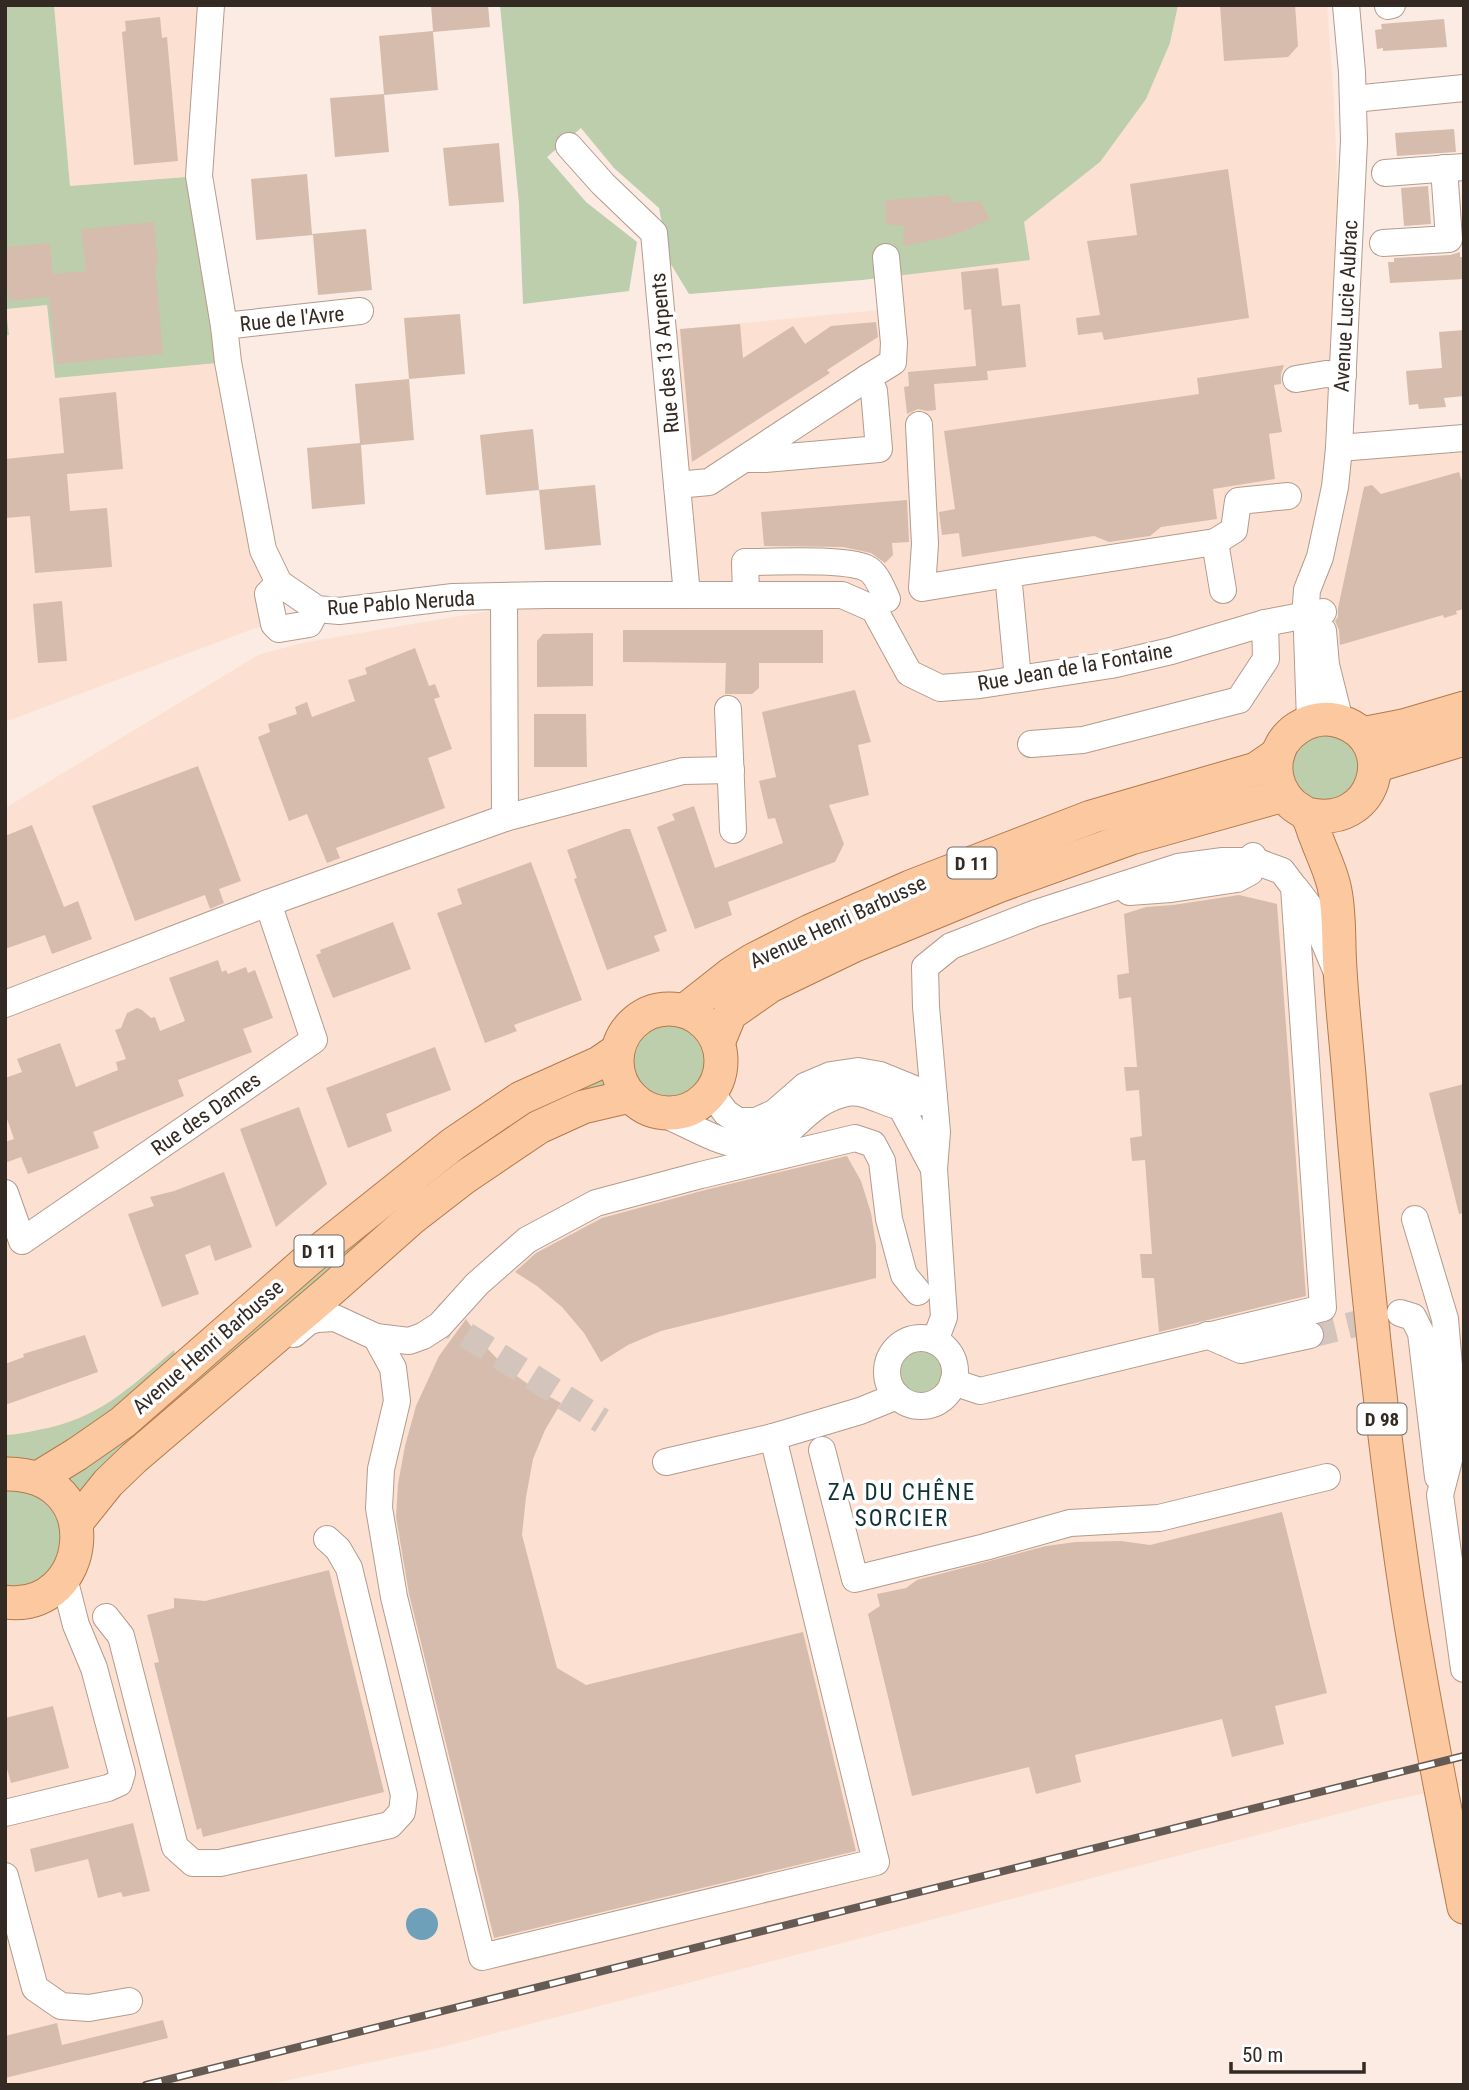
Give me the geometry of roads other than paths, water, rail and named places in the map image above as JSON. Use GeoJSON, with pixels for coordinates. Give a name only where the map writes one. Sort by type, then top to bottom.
{"type":"FeatureCollection","features":[{"type":"Feature","properties":{"kind":"main road"},"geometry":{"type":"LineString","coordinates":[[1337,725],[1369,744],[1375,766],[1373,780],[1368,794],[1358,805],[1334,817],[1320,817],[1295,804],[1278,781],[1278,754],[1286,738],[1297,727],[1337,725],[1403,726],[1464,708]]}},
{"type":"Feature","properties":{"kind":"main road"},"geometry":{"type":"LineString","coordinates":[[1375,766],[1464,739]]}},
{"type":"Feature","properties":{"kind":"main road","name":"Avenue Henri Barbusse"},"geometry":{"type":"LineString","coordinates":[[684,1011],[752,960],[810,931],[1055,830],[1256,769],[1278,754]]}},
{"type":"Feature","properties":{"kind":"main road","name":"Avenue Henri Barbusse"},"geometry":{"type":"LineString","coordinates":[[718,1043],[730,1014],[770,986],[855,945],[998,886],[1131,838],[1295,804]]}},
{"type":"Feature","properties":{"kind":"main road","name":"D 98"},"geometry":{"type":"LineString","coordinates":[[1295,804],[1335,889]]}},
{"type":"Feature","properties":{"kind":"main road","name":"D 98"},"geometry":{"type":"LineString","coordinates":[[1346,813],[1342,867],[1335,889],[1340,981],[1362,1237],[1385,1439],[1410,1617],[1464,1907]]}},
{"type":"Feature","properties":{"kind":"main road"},"geometry":{"type":"LineString","coordinates":[[653,1011],[684,1011],[698,1018],[710,1029],[718,1043],[721,1060],[719,1077],[711,1093],[689,1110],[661,1113],[644,1107],[630,1096],[622,1084],[618,1071],[618,1050],[628,1029],[653,1011]]}},
{"type":"Feature","properties":{"kind":"main road","name":"Avenue Henri Barbusse"},"geometry":{"type":"LineString","coordinates":[[38,1478],[122,1422],[309,1259],[453,1144],[521,1098],[589,1068],[618,1050]]}},
{"type":"Feature","properties":{"kind":"main road","name":"Avenue Henri Barbusse"},"geometry":{"type":"LineString","coordinates":[[76,1524],[108,1483],[134,1458],[175,1423],[334,1303],[412,1218],[465,1177],[540,1127],[583,1107],[630,1096]]}},
{"type":"Feature","properties":{"kind":"main road"},"geometry":{"type":"LineString","coordinates":[[5,1474],[22,1473],[38,1478],[57,1490],[69,1505],[76,1524],[78,1543],[74,1562],[64,1578],[49,1592],[18,1601]]}},
{"type":"Feature","properties":{"kind":"street","name":"Rue Pablo Neruda"},"geometry":{"type":"LineString","coordinates":[[211,5],[199,176],[228,362],[263,550],[279,583],[317,609],[339,611],[453,597],[842,594],[874,609],[909,673]]}},
{"type":"Feature","properties":{"kind":"street","name":"Avenue Lucie Aubrac"},"geometry":{"type":"LineString","coordinates":[[1337,725],[1326,665],[1307,590],[1320,557],[1335,487],[1339,448],[1354,141],[1346,5]]}},
{"type":"Feature","properties":{"kind":"street"},"geometry":{"type":"LineString","coordinates":[[1353,99],[1464,88]]}},
{"type":"Feature","properties":{"kind":"street","name":"Rue des 13 Arpents"},"geometry":{"type":"LineString","coordinates":[[569,146],[603,184],[654,233],[687,595]]}},
{"type":"Feature","properties":{"kind":"street"},"geometry":{"type":"LineString","coordinates":[[1384,243],[1450,239],[1454,167],[1385,173]]}},
{"type":"Feature","properties":{"kind":"street"},"geometry":{"type":"LineString","coordinates":[[677,485],[709,482],[893,362],[894,343],[886,257]]}},
{"type":"Feature","properties":{"kind":"street","name":"Rue de l'Avre"},"geometry":{"type":"LineString","coordinates":[[224,326],[360,312]]}},
{"type":"Feature","properties":{"kind":"street"},"geometry":{"type":"LineString","coordinates":[[1296,379],[1326,374],[1343,375]]}},
{"type":"Feature","properties":{"kind":"street"},"geometry":{"type":"LineString","coordinates":[[745,458],[765,460],[879,449],[874,391],[867,378]]}},
{"type":"Feature","properties":{"kind":"street"},"geometry":{"type":"LineString","coordinates":[[919,425],[925,544],[922,588],[1214,542],[1234,530],[1238,501],[1288,496]]}},
{"type":"Feature","properties":{"kind":"street"},"geometry":{"type":"LineString","coordinates":[[1339,448],[1464,438]]}},
{"type":"Feature","properties":{"kind":"street","name":"Avenue Lucie Aubrac"},"geometry":{"type":"LineString","coordinates":[[1335,487],[1338,532],[1326,580],[1312,610],[1308,661],[1337,725]]}},
{"type":"Feature","properties":{"kind":"street"},"geometry":{"type":"LineString","coordinates":[[1214,542],[1223,590]]}},
{"type":"Feature","properties":{"kind":"street"},"geometry":{"type":"LineString","coordinates":[[746,594],[746,562],[838,563],[866,568],[876,577],[887,599]]}},
{"type":"Feature","properties":{"kind":"street"},"geometry":{"type":"LineString","coordinates":[[1008,574],[1018,680]]}},
{"type":"Feature","properties":{"kind":"street"},"geometry":{"type":"LineString","coordinates":[[279,583],[268,594],[274,624],[279,629],[309,624],[317,609]]}},
{"type":"Feature","properties":{"kind":"street"},"geometry":{"type":"LineString","coordinates":[[504,597],[505,818]]}},
{"type":"Feature","properties":{"kind":"street","name":"Rue Jean de la Fontaine"},"geometry":{"type":"LineString","coordinates":[[909,673],[940,688],[1018,680],[1135,660],[1171,651],[1271,622],[1291,605],[1312,610]]}},
{"type":"Feature","properties":{"kind":"street"},"geometry":{"type":"LineString","coordinates":[[1031,744],[1083,740],[1239,700],[1266,659],[1271,622],[1295,634],[1308,661]]}},
{"type":"Feature","properties":{"kind":"street"},"geometry":{"type":"LineString","coordinates":[[728,709],[733,830]]}},
{"type":"Feature","properties":{"kind":"street"},"geometry":{"type":"LineString","coordinates":[[5,1004],[505,818],[683,771],[731,771]]}},
{"type":"Feature","properties":{"kind":"street"},"geometry":{"type":"LineString","coordinates":[[935,1341],[944,1317],[934,1169],[937,1132],[925,967],[951,946],[1036,913],[1178,867],[1223,860],[1253,862],[1282,871],[1309,906],[1340,981]]}},
{"type":"Feature","properties":{"kind":"street"},"geometry":{"type":"LineString","coordinates":[[1109,890],[1136,892],[1237,879],[1250,872],[1253,862]]}},
{"type":"Feature","properties":{"kind":"street"},"geometry":{"type":"LineString","coordinates":[[953,1382],[980,1391],[1323,1308],[1294,887],[1282,871]]}},
{"type":"Feature","properties":{"kind":"street","name":"Rue des Dames"},"geometry":{"type":"LineString","coordinates":[[5,1193],[22,1241],[314,1040],[268,904]]}},
{"type":"Feature","properties":{"kind":"street"},"geometry":{"type":"LineString","coordinates":[[711,1093],[726,1113],[738,1121],[755,1121],[774,1113],[804,1086],[831,1075],[858,1071],[880,1074],[934,1097]]}},
{"type":"Feature","properties":{"kind":"street"},"geometry":{"type":"LineString","coordinates":[[661,1113],[711,1138],[737,1146],[761,1145],[786,1134],[813,1108],[830,1098],[850,1093],[870,1095],[901,1107],[934,1097]]}},
{"type":"Feature","properties":{"kind":"street"},"geometry":{"type":"LineString","coordinates":[[901,1107],[934,1169]]}},
{"type":"Feature","properties":{"kind":"street"},"geometry":{"type":"LineString","coordinates":[[376,1337],[409,1341],[423,1336],[440,1325],[477,1284],[527,1240],[597,1203],[855,1138],[873,1144],[882,1161],[889,1219],[904,1275],[918,1292]]}},
{"type":"Feature","properties":{"kind":"street"},"geometry":{"type":"LineString","coordinates":[[1415,1219],[1445,1320],[1455,1436],[1440,1495]]}},
{"type":"Feature","properties":{"kind":"street"},"geometry":{"type":"LineString","coordinates":[[334,1303],[376,1337],[393,1368],[397,1401],[381,1469],[379,1508],[394,1597],[482,1957],[876,1862],[773,1437]]}},
{"type":"Feature","properties":{"kind":"street"},"geometry":{"type":"LineString","coordinates":[[1400,1312],[1413,1317],[1421,1333],[1464,1669]]}},
{"type":"Feature","properties":{"kind":"street"},"geometry":{"type":"LineString","coordinates":[[1207,1335],[1241,1350],[1310,1335]]}},
{"type":"Feature","properties":{"kind":"street"},"geometry":{"type":"LineString","coordinates":[[915,1338],[935,1341],[950,1354],[955,1373],[953,1382],[945,1396],[929,1405],[910,1404],[897,1396],[890,1387],[887,1367],[896,1348],[905,1342],[915,1338]]}},
{"type":"Feature","properties":{"kind":"street"},"geometry":{"type":"LineString","coordinates":[[666,1462],[773,1437],[860,1411],[897,1396]]}},
{"type":"Feature","properties":{"kind":"street"},"geometry":{"type":"LineString","coordinates":[[822,1450],[855,1578],[1070,1524],[1159,1518],[1327,1477]]}},
{"type":"Feature","properties":{"kind":"street"},"geometry":{"type":"LineString","coordinates":[[106,1617],[121,1636],[175,1847],[192,1863],[220,1863],[390,1825],[402,1812],[404,1795],[349,1568],[338,1549],[327,1539]]}},
{"type":"Feature","properties":{"kind":"street"},"geometry":{"type":"LineString","coordinates":[[5,1814],[108,1788],[119,1783],[122,1773],[94,1668],[76,1625],[64,1578]]}},
{"type":"Feature","properties":{"kind":"street"},"geometry":{"type":"LineString","coordinates":[[18,1601],[76,1625]]}},
{"type":"Feature","properties":{"kind":"street"},"geometry":{"type":"LineString","coordinates":[[5,1876],[35,1988],[61,2006],[89,2008],[129,2001]]}},
{"type":"Feature","properties":{"kind":"water"},"geometry":{"type":"Polygon","coordinates":[[[422,1908],[433,1913],[438,1924],[433,1935],[422,1940],[411,1935],[406,1924],[411,1913],[422,1908]]]}},
{"type":"Feature","properties":{"kind":"tunnel"},"geometry":{"type":"LineString","coordinates":[[433,1314],[602,1421]]}},
{"type":"Feature","properties":{"kind":"tunnel"},"geometry":{"type":"LineString","coordinates":[[1310,1335],[1388,1316]]}},
{"type":"Feature","properties":{"kind":"railway"},"geometry":{"type":"LineString","coordinates":[[146,2085],[1464,1756]]}},
{"type":"Feature","properties":{"kind":"district","name":"ZA DU CHÊNE SORCIER"},"geometry":{"type":"Point","coordinates":[902,1505]}}]}
